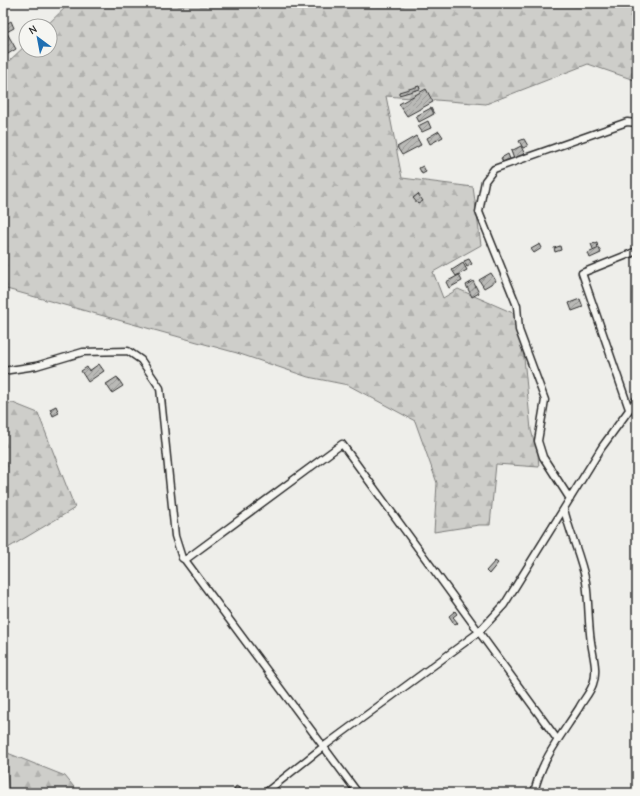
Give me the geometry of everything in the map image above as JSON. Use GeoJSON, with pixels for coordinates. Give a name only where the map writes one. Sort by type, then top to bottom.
{"type":"FeatureCollection","features":[{"type":"Feature","properties":{"kind":"street"},"geometry":{"type":"LineString","coordinates":[[570,499],[543,457],[538,441],[545,400],[519,330],[517,306],[479,212],[485,181],[494,169],[627,122],[637,123]]}},
{"type":"Feature","properties":{"kind":"street"},"geometry":{"type":"LineString","coordinates":[[629,409],[582,273],[637,251]]}},
{"type":"Feature","properties":{"kind":"street"},"geometry":{"type":"LineString","coordinates":[[3,371],[36,366],[83,352],[128,351],[141,360],[160,388],[175,536],[182,558],[185,560],[358,793]]}},
{"type":"Feature","properties":{"kind":"street"},"geometry":{"type":"LineString","coordinates":[[265,793],[323,747],[479,632],[504,605],[602,447],[637,399]]}},
{"type":"Feature","properties":{"kind":"street"},"geometry":{"type":"LineString","coordinates":[[185,560],[342,444],[557,739]]}},
{"type":"Feature","properties":{"kind":"street"},"geometry":{"type":"LineString","coordinates":[[534,793],[536,781],[547,755],[593,684],[595,670],[590,641],[586,583],[582,565],[571,536],[564,509]]}},
{"type":"Feature","properties":{"kind":"green space"},"geometry":{"type":"Polygon","coordinates":[[[70,3],[637,3],[637,81],[588,64],[486,104],[386,96],[402,178],[473,187],[481,245],[433,272],[443,298],[458,289],[520,316],[531,430],[538,455],[539,467],[496,464],[490,525],[479,525],[434,532],[437,483],[415,421],[348,385],[308,377],[237,353],[3,288],[3,65],[18,53],[18,58],[58,58],[58,18],[54,18],[70,3]]]}},
{"type":"Feature","properties":{"kind":"green space"},"geometry":{"type":"Polygon","coordinates":[[[13,403],[38,413],[75,508],[3,551],[3,404],[13,403]]]}},
{"type":"Feature","properties":{"kind":"green space"},"geometry":{"type":"Polygon","coordinates":[[[5,752],[65,776],[78,792],[9,793],[5,752]]]}},
{"type":"Feature","properties":{"kind":"building"},"geometry":{"type":"Polygon","coordinates":[[[11,21],[14,28],[3,34],[3,26],[11,21]]]}},
{"type":"Feature","properties":{"kind":"building"},"geometry":{"type":"Polygon","coordinates":[[[7,33],[16,49],[3,57],[3,35],[7,33]]]}},
{"type":"Feature","properties":{"kind":"building"},"geometry":{"type":"Polygon","coordinates":[[[419,86],[420,89],[399,95],[399,92],[419,86]]]}},
{"type":"Feature","properties":{"kind":"building"},"geometry":{"type":"Polygon","coordinates":[[[426,89],[433,102],[407,116],[399,104],[426,89]]]}},
{"type":"Feature","properties":{"kind":"building"},"geometry":{"type":"Polygon","coordinates":[[[431,108],[434,114],[419,122],[416,116],[431,108]]]}},
{"type":"Feature","properties":{"kind":"building"},"geometry":{"type":"Polygon","coordinates":[[[428,121],[431,128],[422,132],[418,126],[428,121]]]}},
{"type":"Feature","properties":{"kind":"building"},"geometry":{"type":"Polygon","coordinates":[[[439,131],[443,137],[430,144],[427,138],[439,131]]]}},
{"type":"Feature","properties":{"kind":"building"},"geometry":{"type":"Polygon","coordinates":[[[416,136],[421,145],[402,155],[397,147],[416,136]]]}},
{"type":"Feature","properties":{"kind":"building"},"geometry":{"type":"Polygon","coordinates":[[[524,139],[528,146],[523,148],[519,141],[524,139]]]}},
{"type":"Feature","properties":{"kind":"building"},"geometry":{"type":"Polygon","coordinates":[[[521,146],[525,155],[514,159],[511,151],[521,146]]]}},
{"type":"Feature","properties":{"kind":"building"},"geometry":{"type":"Polygon","coordinates":[[[508,154],[510,159],[503,162],[501,158],[508,154]]]}},
{"type":"Feature","properties":{"kind":"building"},"geometry":{"type":"Polygon","coordinates":[[[423,166],[426,172],[422,174],[419,168],[423,166]]]}},
{"type":"Feature","properties":{"kind":"building"},"geometry":{"type":"Polygon","coordinates":[[[418,194],[423,201],[418,204],[413,198],[418,194]]]}},
{"type":"Feature","properties":{"kind":"building"},"geometry":{"type":"Polygon","coordinates":[[[597,243],[598,248],[593,249],[591,244],[597,243]]]}},
{"type":"Feature","properties":{"kind":"building"},"geometry":{"type":"Polygon","coordinates":[[[540,244],[542,248],[534,253],[531,249],[540,244]]]}},
{"type":"Feature","properties":{"kind":"building"},"geometry":{"type":"Polygon","coordinates":[[[560,246],[561,250],[555,252],[554,248],[560,246]]]}},
{"type":"Feature","properties":{"kind":"building"},"geometry":{"type":"Polygon","coordinates":[[[599,248],[601,253],[590,258],[588,253],[599,248]]]}},
{"type":"Feature","properties":{"kind":"building"},"geometry":{"type":"Polygon","coordinates":[[[469,259],[472,264],[467,267],[464,261],[469,259]]]}},
{"type":"Feature","properties":{"kind":"building"},"geometry":{"type":"Polygon","coordinates":[[[463,263],[467,270],[456,276],[452,270],[463,263]]]}},
{"type":"Feature","properties":{"kind":"building"},"geometry":{"type":"Polygon","coordinates":[[[491,273],[496,281],[484,288],[479,280],[491,273]]]}},
{"type":"Feature","properties":{"kind":"building"},"geometry":{"type":"Polygon","coordinates":[[[459,275],[462,281],[449,288],[446,282],[459,275]]]}},
{"type":"Feature","properties":{"kind":"building"},"geometry":{"type":"Polygon","coordinates":[[[473,281],[479,293],[472,297],[466,285],[473,281]]]}},
{"type":"Feature","properties":{"kind":"building"},"geometry":{"type":"Polygon","coordinates":[[[580,299],[583,307],[572,311],[569,303],[580,299]]]}},
{"type":"Feature","properties":{"kind":"building"},"geometry":{"type":"Polygon","coordinates":[[[99,364],[104,371],[88,382],[81,371],[87,367],[89,371],[99,364]]]}},
{"type":"Feature","properties":{"kind":"building"},"geometry":{"type":"Polygon","coordinates":[[[117,377],[123,386],[112,393],[106,384],[117,377]]]}},
{"type":"Feature","properties":{"kind":"building"},"geometry":{"type":"Polygon","coordinates":[[[56,406],[59,413],[53,416],[50,409],[56,406]]]}},
{"type":"Feature","properties":{"kind":"building"},"geometry":{"type":"Polygon","coordinates":[[[495,561],[498,563],[489,574],[486,571],[495,561]]]}},
{"type":"Feature","properties":{"kind":"building"},"geometry":{"type":"Polygon","coordinates":[[[455,611],[457,614],[453,617],[458,623],[455,625],[449,616],[455,611]]]}},
{"type":"Feature","properties":{"kind":"building"},"geometry":{"type":"Polygon","coordinates":[[[236,786],[243,790],[243,793],[232,793],[236,786]]]}}]}
